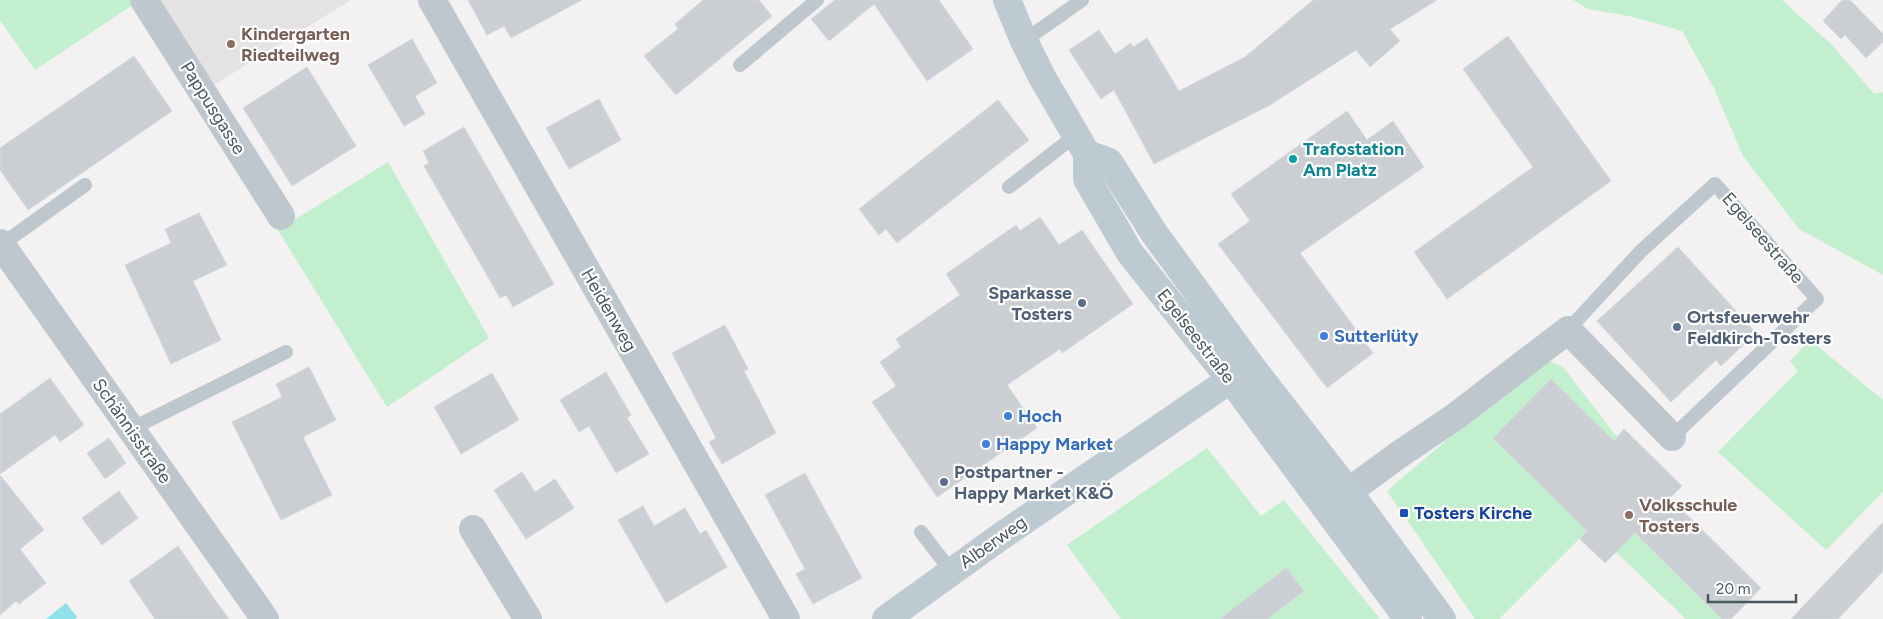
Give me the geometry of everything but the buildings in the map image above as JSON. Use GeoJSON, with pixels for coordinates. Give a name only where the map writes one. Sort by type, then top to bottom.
{"type":"FeatureCollection","features":[{"type":"Feature","properties":{"kind":"main road","name":"Egelseestraße"},"geometry":{"type":"LineString","coordinates":[[1007,0],[1024,41],[1082,144],[1087,179],[1130,253],[1349,492],[1442,619]]}},
{"type":"Feature","properties":{"kind":"main road","name":"Egelseestraße"},"geometry":{"type":"LineString","coordinates":[[1241,373],[1293,465],[1327,508],[1408,619]]}},
{"type":"Feature","properties":{"kind":"main road","name":"Alberweg"},"geometry":{"type":"LineString","coordinates":[[891,617],[951,571],[1241,373]]}},
{"type":"Feature","properties":{"kind":"street","name":"Pappusgasse"},"geometry":{"type":"LineString","coordinates":[[144,0],[281,216]]}},
{"type":"Feature","properties":{"kind":"street","name":"Heidenweg"},"geometry":{"type":"LineString","coordinates":[[432,0],[786,619]]}},
{"type":"Feature","properties":{"kind":"street","name":"Schännisstraße"},"geometry":{"type":"LineString","coordinates":[[1,244],[265,619]]}},
{"type":"Feature","properties":{"kind":"street","name":"Egelseestraße"},"geometry":{"type":"LineString","coordinates":[[1327,508],[1397,456],[1456,416],[1568,330],[1672,437]]}},
{"type":"Feature","properties":{"kind":"street"},"geometry":{"type":"LineString","coordinates":[[473,528],[528,619]]}},
{"type":"Feature","properties":{"kind":"lane"},"geometry":{"type":"LineString","coordinates":[[740,65],[817,0]]}},
{"type":"Feature","properties":{"kind":"lane"},"geometry":{"type":"LineString","coordinates":[[1024,41],[1082,0]]}},
{"type":"Feature","properties":{"kind":"lane"},"geometry":{"type":"LineString","coordinates":[[1009,187],[1082,144]]}},
{"type":"Feature","properties":{"kind":"lane","name":"Egelseestraße"},"geometry":{"type":"LineString","coordinates":[[1568,330],[1641,251],[1715,184],[1817,299],[1672,437]]}},
{"type":"Feature","properties":{"kind":"lane"},"geometry":{"type":"LineString","coordinates":[[1,244],[85,185]]}},
{"type":"Feature","properties":{"kind":"lane"},"geometry":{"type":"LineString","coordinates":[[131,429],[286,352]]}},
{"type":"Feature","properties":{"kind":"lane"},"geometry":{"type":"LineString","coordinates":[[921,532],[951,571]]}},
{"type":"Feature","properties":{"kind":"shaded area","name":"Kindergarten Riedteilweg"},"geometry":{"type":"Polygon","coordinates":[[[156,0],[351,0],[209,88],[156,0]]]}},
{"type":"Feature","properties":{"kind":"green space"},"geometry":{"type":"Polygon","coordinates":[[[0,0],[135,0],[137,2],[35,70],[0,20],[0,0]]]}},
{"type":"Feature","properties":{"kind":"green space"},"geometry":{"type":"Polygon","coordinates":[[[1573,0],[1782,0],[1832,45],[1874,94],[1883,92],[1883,275],[1799,229],[1743,156],[1714,88],[1682,31],[1629,16],[1588,9],[1573,0]]]}},
{"type":"Feature","properties":{"kind":"green space"},"geometry":{"type":"Polygon","coordinates":[[[388,162],[489,338],[387,407],[278,230],[388,162]]]}},
{"type":"Feature","properties":{"kind":"green space"},"geometry":{"type":"Polygon","coordinates":[[[1810,340],[1883,400],[1883,492],[1826,550],[1718,452],[1798,371],[1790,361],[1810,340]]]}},
{"type":"Feature","properties":{"kind":"green space"},"geometry":{"type":"Polygon","coordinates":[[[1539,361],[1551,362],[1563,367],[1617,437],[1613,441],[1493,438],[1587,531],[1499,619],[1475,619],[1387,491],[1539,361]]]}},
{"type":"Feature","properties":{"kind":"green space"},"geometry":{"type":"Polygon","coordinates":[[[1207,448],[1261,516],[1284,500],[1380,619],[1121,619],[1067,545],[1207,448]]]}},
{"type":"Feature","properties":{"kind":"green space"},"geometry":{"type":"Polygon","coordinates":[[[1635,533],[1722,619],[1686,619],[1616,552],[1635,533]]]}},
{"type":"Feature","properties":{"kind":"water"},"geometry":{"type":"Polygon","coordinates":[[[66,603],[77,617],[75,619],[46,619],[66,603]]]}},
{"type":"Feature","properties":{"kind":"place","name":"Kindergarten Riedteilweg"},"geometry":{"type":"Point","coordinates":[231,44]}},
{"type":"Feature","properties":{"kind":"place","name":"Trafostation Am Platz"},"geometry":{"type":"Point","coordinates":[1293,159]}},
{"type":"Feature","properties":{"kind":"place","name":"Sparkasse Tosters"},"geometry":{"type":"Point","coordinates":[1082,303]}},
{"type":"Feature","properties":{"kind":"place","name":"Ortsfeuerwehr Feldkirch-Tosters"},"geometry":{"type":"Point","coordinates":[1677,327]}},
{"type":"Feature","properties":{"kind":"place","name":"Sutterlüty"},"geometry":{"type":"Point","coordinates":[1324,336]}},
{"type":"Feature","properties":{"kind":"place","name":"Hoch"},"geometry":{"type":"Point","coordinates":[1008,416]}},
{"type":"Feature","properties":{"kind":"place","name":"Happy Market"},"geometry":{"type":"Point","coordinates":[986,444]}},
{"type":"Feature","properties":{"kind":"place","name":"Postpartner - Happy Market K&Ö"},"geometry":{"type":"Point","coordinates":[944,482]}},
{"type":"Feature","properties":{"kind":"place","name":"Tosters Kirche"},"geometry":{"type":"Point","coordinates":[1404,513]}},
{"type":"Feature","properties":{"kind":"place","name":"Volksschule Tosters"},"geometry":{"type":"Point","coordinates":[1629,515]}}]}
